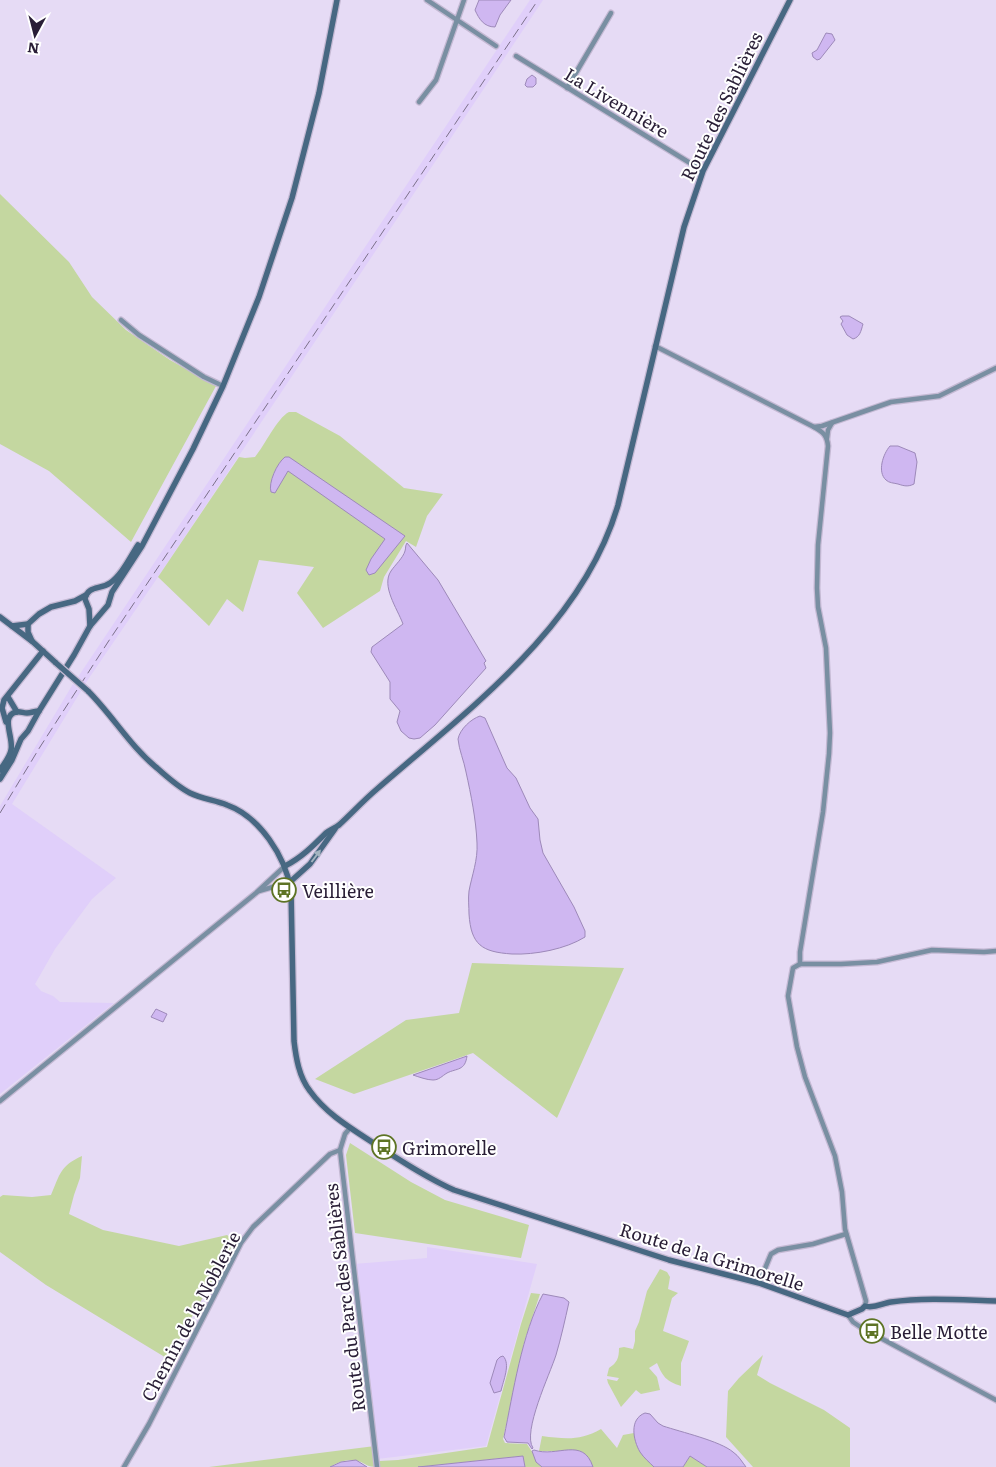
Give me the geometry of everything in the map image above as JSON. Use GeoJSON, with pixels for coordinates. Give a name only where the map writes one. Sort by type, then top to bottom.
{"type":"FeatureCollection","features":[{"type":"Feature","properties":{"kind":"street"},"geometry":{"type":"LineString","coordinates":[[0,779],[90,626],[108,606],[109,598],[135,558],[193,449],[223,386],[259,297],[292,198],[319,93],[336,0]]}},
{"type":"Feature","properties":{"kind":"street"},"geometry":{"type":"LineString","coordinates":[[426,0],[496,46]]}},
{"type":"Feature","properties":{"kind":"street"},"geometry":{"type":"LineString","coordinates":[[419,102],[436,80],[464,0]]}},
{"type":"Feature","properties":{"kind":"street","name":"Route des Sablières"},"geometry":{"type":"LineString","coordinates":[[338,825],[375,790],[508,674],[569,603],[587,577],[613,522],[684,227],[703,171],[790,0]]}},
{"type":"Feature","properties":{"kind":"street"},"geometry":{"type":"LineString","coordinates":[[567,88],[611,13]]}},
{"type":"Feature","properties":{"kind":"street","name":"La Livennière"},"geometry":{"type":"LineString","coordinates":[[516,56],[703,171]]}},
{"type":"Feature","properties":{"kind":"street"},"geometry":{"type":"LineString","coordinates":[[121,320],[139,335],[204,377],[223,386]]}},
{"type":"Feature","properties":{"kind":"street"},"geometry":{"type":"LineString","coordinates":[[655,346],[814,427],[823,432],[828,438]]}},
{"type":"Feature","properties":{"kind":"street"},"geometry":{"type":"LineString","coordinates":[[814,427],[832,423],[891,402],[938,396],[996,368]]}},
{"type":"Feature","properties":{"kind":"street"},"geometry":{"type":"LineString","coordinates":[[800,964],[800,952],[824,812],[829,754],[830,733],[826,648],[818,607],[817,588],[818,545],[827,463],[828,430],[832,423]]}},
{"type":"Feature","properties":{"kind":"street"},"geometry":{"type":"LineString","coordinates":[[12,626],[28,624],[39,614],[51,607],[76,601],[86,596],[91,589],[110,583],[115,579],[151,528]]}},
{"type":"Feature","properties":{"kind":"street"},"geometry":{"type":"LineString","coordinates":[[99,588],[106,591],[109,598]]}},
{"type":"Feature","properties":{"kind":"street"},"geometry":{"type":"LineString","coordinates":[[86,596],[90,626]]}},
{"type":"Feature","properties":{"kind":"street"},"geometry":{"type":"LineString","coordinates":[[76,601],[95,612],[102,611]]}},
{"type":"Feature","properties":{"kind":"street","name":"Route de la Grimorelle"},"geometry":{"type":"LineString","coordinates":[[0,617],[43,651],[88,691],[104,708],[132,745],[155,766],[189,793],[227,805],[240,812],[266,836],[285,866],[290,882],[293,906],[294,1041],[297,1061],[302,1078],[309,1091],[350,1128],[434,1181],[479,1199],[669,1260],[759,1283],[848,1315]]}},
{"type":"Feature","properties":{"kind":"street"},"geometry":{"type":"LineString","coordinates":[[28,624],[28,632],[32,642]]}},
{"type":"Feature","properties":{"kind":"street"},"geometry":{"type":"LineString","coordinates":[[0,770],[12,749],[10,733],[6,726],[2,708],[4,700],[43,651]]}},
{"type":"Feature","properties":{"kind":"street"},"geometry":{"type":"LineString","coordinates":[[8,697],[17,712]]}},
{"type":"Feature","properties":{"kind":"street"},"geometry":{"type":"LineString","coordinates":[[6,722],[10,715],[17,712],[25,714],[39,710]]}},
{"type":"Feature","properties":{"kind":"street"},"geometry":{"type":"LineString","coordinates":[[25,714],[30,720],[30,727]]}},
{"type":"Feature","properties":{"kind":"street"},"geometry":{"type":"LineString","coordinates":[[10,733],[17,736],[25,734]]}},
{"type":"Feature","properties":{"kind":"street"},"geometry":{"type":"LineString","coordinates":[[0,1101],[256,893],[285,866],[304,854],[338,825]]}},
{"type":"Feature","properties":{"kind":"street"},"geometry":{"type":"LineString","coordinates":[[256,893],[290,882],[310,864],[338,825]]}},
{"type":"Feature","properties":{"kind":"street"},"geometry":{"type":"LineString","coordinates":[[865,1306],[865,1300],[846,1234],[842,1192],[835,1156],[805,1077],[796,1047],[788,996],[793,968],[800,964],[876,962],[932,950],[996,951]]}},
{"type":"Feature","properties":{"kind":"street"},"geometry":{"type":"LineString","coordinates":[[340,1150],[345,1134],[350,1128]]}},
{"type":"Feature","properties":{"kind":"street","name":"Chemin de la Noblerie"},"geometry":{"type":"LineString","coordinates":[[124,1467],[149,1424],[241,1243],[253,1227],[330,1154],[340,1150]]}},
{"type":"Feature","properties":{"kind":"street","name":"Route du Parc des Sablières"},"geometry":{"type":"LineString","coordinates":[[340,1150],[378,1467]]}},
{"type":"Feature","properties":{"kind":"street"},"geometry":{"type":"LineString","coordinates":[[759,1283],[771,1254],[778,1250],[813,1244],[846,1234]]}},
{"type":"Feature","properties":{"kind":"street"},"geometry":{"type":"LineString","coordinates":[[996,1301],[931,1300],[892,1302],[872,1307],[865,1306],[848,1315],[853,1322],[862,1328],[996,1400]]}},
{"type":"Feature","properties":{"kind":"shaded area"},"geometry":{"type":"Polygon","coordinates":[[[479,0],[511,0],[500,15],[495,27],[491,27],[482,22],[475,10],[479,0]]]}},
{"type":"Feature","properties":{"kind":"shaded area"},"geometry":{"type":"Polygon","coordinates":[[[530,0],[543,0],[85,684],[78,677],[530,0]]]}},
{"type":"Feature","properties":{"kind":"shaded area"},"geometry":{"type":"Polygon","coordinates":[[[826,33],[832,34],[835,40],[820,59],[817,60],[813,57],[812,53],[817,50],[826,33]]]}},
{"type":"Feature","properties":{"kind":"shaded area"},"geometry":{"type":"Polygon","coordinates":[[[532,75],[536,78],[536,84],[533,87],[527,87],[525,85],[527,79],[532,75]]]}},
{"type":"Feature","properties":{"kind":"shaded area"},"geometry":{"type":"Polygon","coordinates":[[[849,316],[863,324],[857,337],[853,339],[847,335],[841,324],[843,321],[840,317],[849,316]]]}},
{"type":"Feature","properties":{"kind":"shaded area"},"geometry":{"type":"Polygon","coordinates":[[[890,446],[898,446],[915,453],[917,462],[914,484],[906,486],[892,483],[883,477],[882,463],[890,446]]]}},
{"type":"Feature","properties":{"kind":"shaded area"},"geometry":{"type":"Polygon","coordinates":[[[285,457],[289,457],[405,536],[375,573],[369,575],[366,570],[385,539],[288,471],[275,493],[271,492],[270,488],[274,473],[285,457]]]}},
{"type":"Feature","properties":{"kind":"shaded area"},"geometry":{"type":"Polygon","coordinates":[[[407,543],[438,580],[486,661],[484,663],[486,668],[435,725],[420,738],[414,739],[409,738],[401,731],[397,722],[400,711],[390,699],[390,682],[371,652],[372,647],[403,624],[391,597],[388,577],[403,556],[407,543]]]}},
{"type":"Feature","properties":{"kind":"shaded area"},"geometry":{"type":"Polygon","coordinates":[[[73,684],[81,691],[12,804],[116,878],[92,899],[55,949],[35,984],[41,991],[53,996],[60,1002],[114,1003],[0,1094],[0,806],[73,684]]]}},
{"type":"Feature","properties":{"kind":"shaded area"},"geometry":{"type":"Polygon","coordinates":[[[480,716],[485,718],[507,768],[516,778],[530,808],[538,819],[543,853],[574,907],[585,931],[585,937],[569,945],[530,953],[502,953],[486,949],[480,945],[472,933],[469,914],[469,891],[477,855],[476,834],[471,798],[458,739],[466,725],[480,716]]]}},
{"type":"Feature","properties":{"kind":"shaded area"},"geometry":{"type":"Polygon","coordinates":[[[156,1009],[167,1014],[163,1022],[151,1017],[156,1009]]]}},
{"type":"Feature","properties":{"kind":"shaded area"},"geometry":{"type":"Polygon","coordinates":[[[467,1056],[462,1067],[437,1079],[428,1080],[413,1075],[467,1056]]]}},
{"type":"Feature","properties":{"kind":"shaded area"},"geometry":{"type":"Polygon","coordinates":[[[427,1247],[537,1264],[486,1446],[377,1459],[354,1264],[427,1258],[427,1247]]]}},
{"type":"Feature","properties":{"kind":"shaded area"},"geometry":{"type":"Polygon","coordinates":[[[543,1294],[564,1298],[569,1302],[556,1355],[534,1417],[531,1429],[532,1449],[528,1443],[507,1442],[504,1437],[524,1345],[529,1327],[543,1294]]]}},
{"type":"Feature","properties":{"kind":"shaded area"},"geometry":{"type":"Polygon","coordinates":[[[503,1356],[506,1363],[505,1378],[501,1391],[494,1393],[490,1383],[497,1360],[503,1356]]]}},
{"type":"Feature","properties":{"kind":"shaded area"},"geometry":{"type":"Polygon","coordinates":[[[645,1413],[650,1414],[663,1426],[727,1448],[737,1455],[746,1467],[707,1467],[690,1456],[683,1467],[654,1467],[640,1452],[634,1436],[636,1420],[645,1413]]]}},
{"type":"Feature","properties":{"kind":"shaded area"},"geometry":{"type":"Polygon","coordinates":[[[576,1450],[583,1452],[589,1458],[593,1467],[542,1467],[536,1462],[532,1451],[552,1452],[576,1450]]]}},
{"type":"Feature","properties":{"kind":"shaded area"},"geometry":{"type":"Polygon","coordinates":[[[523,1456],[525,1467],[418,1467],[523,1456]]]}},
{"type":"Feature","properties":{"kind":"shaded area"},"geometry":{"type":"Polygon","coordinates":[[[356,1460],[367,1467],[330,1467],[341,1462],[356,1460]]]}},
{"type":"Feature","properties":{"kind":"green space"},"geometry":{"type":"Polygon","coordinates":[[[0,194],[69,262],[92,297],[126,330],[170,360],[216,386],[131,542],[49,471],[0,444],[0,194]]]}},
{"type":"Feature","properties":{"kind":"green space"},"geometry":{"type":"Polygon","coordinates":[[[289,412],[296,412],[340,436],[404,488],[443,494],[427,516],[416,547],[406,541],[384,577],[380,591],[323,628],[297,593],[314,567],[259,560],[243,612],[227,599],[209,626],[158,577],[239,457],[255,457],[280,420],[289,412]]]}},
{"type":"Feature","properties":{"kind":"green space"},"geometry":{"type":"Polygon","coordinates":[[[472,963],[624,968],[557,1118],[473,1053],[354,1094],[315,1079],[406,1020],[459,1013],[472,963]]]}},
{"type":"Feature","properties":{"kind":"green space"},"geometry":{"type":"Polygon","coordinates":[[[350,1143],[411,1182],[445,1200],[529,1225],[521,1258],[355,1233],[346,1155],[350,1143]]]}},
{"type":"Feature","properties":{"kind":"green space"},"geometry":{"type":"Polygon","coordinates":[[[82,1156],[80,1178],[69,1214],[103,1230],[179,1246],[227,1235],[235,1241],[168,1359],[46,1285],[0,1252],[0,1197],[3,1195],[32,1197],[51,1195],[65,1167],[82,1156]]]}},
{"type":"Feature","properties":{"kind":"green space"},"geometry":{"type":"Polygon","coordinates":[[[660,1269],[667,1272],[670,1277],[668,1289],[678,1293],[672,1298],[663,1331],[689,1341],[681,1363],[681,1386],[666,1378],[657,1363],[649,1368],[657,1377],[660,1390],[641,1394],[636,1390],[621,1407],[607,1379],[617,1381],[619,1378],[607,1376],[609,1368],[617,1360],[619,1348],[633,1349],[635,1331],[647,1291],[660,1269]]]}},
{"type":"Feature","properties":{"kind":"green space"},"geometry":{"type":"Polygon","coordinates":[[[531,1293],[540,1294],[525,1339],[503,1439],[505,1443],[527,1444],[542,1467],[525,1467],[523,1456],[418,1467],[380,1467],[379,1461],[487,1447],[531,1293]]]}},
{"type":"Feature","properties":{"kind":"green space"},"geometry":{"type":"Polygon","coordinates":[[[763,1355],[757,1375],[824,1410],[850,1428],[850,1467],[753,1467],[726,1437],[728,1391],[763,1355]]]}},
{"type":"Feature","properties":{"kind":"green space"},"geometry":{"type":"Polygon","coordinates":[[[601,1429],[617,1448],[623,1435],[634,1433],[637,1446],[655,1467],[593,1467],[557,1451],[539,1451],[542,1436],[572,1438],[586,1436],[601,1429]]]}},
{"type":"Feature","properties":{"kind":"green space"},"geometry":{"type":"Polygon","coordinates":[[[375,1446],[377,1467],[358,1461],[347,1460],[330,1467],[209,1467],[375,1446]]]}},
{"type":"Feature","properties":{"kind":"green space"},"geometry":{"type":"Polygon","coordinates":[[[690,1456],[707,1467],[683,1467],[690,1456]]]}},
{"type":"Feature","properties":{"kind":"railway"},"geometry":{"type":"LineString","coordinates":[[0,813],[108,642],[538,0]]}},
{"type":"Feature","properties":{"kind":"place","name":"Veillière"},"geometry":{"type":"Point","coordinates":[284,890]}},
{"type":"Feature","properties":{"kind":"place","name":"Grimorelle"},"geometry":{"type":"Point","coordinates":[384,1147]}},
{"type":"Feature","properties":{"kind":"place","name":"Belle Motte"},"geometry":{"type":"Point","coordinates":[872,1331]}}]}
